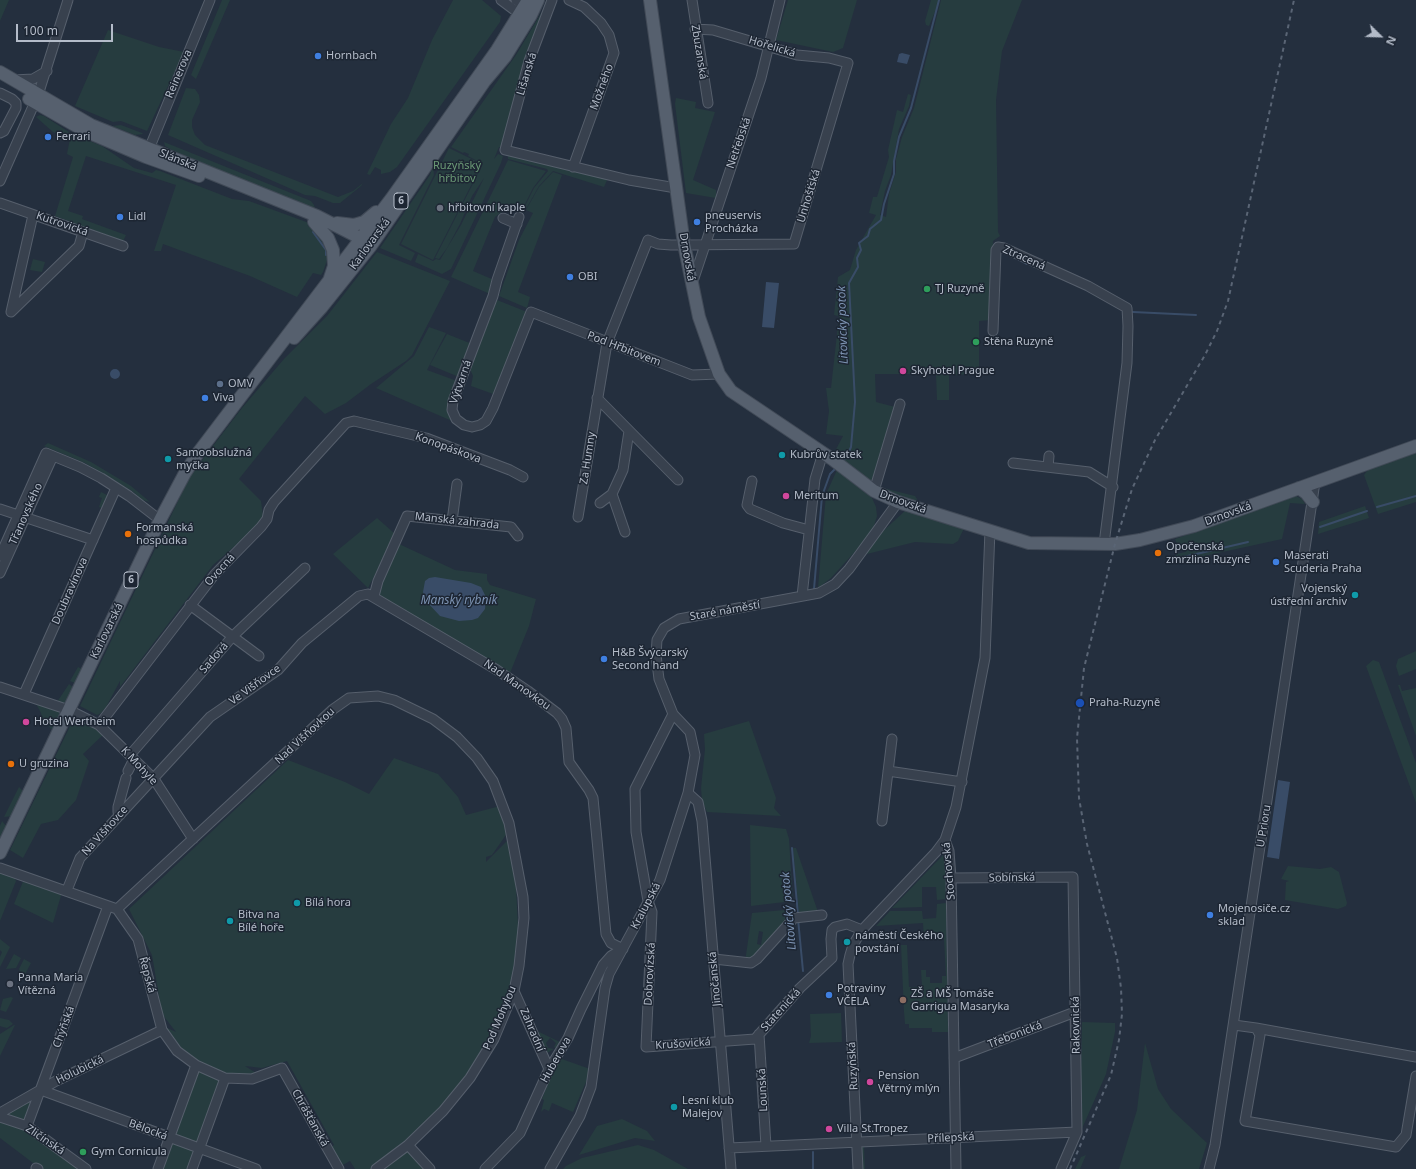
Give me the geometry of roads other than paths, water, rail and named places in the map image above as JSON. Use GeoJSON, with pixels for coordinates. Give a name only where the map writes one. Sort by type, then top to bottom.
{"type":"FeatureCollection","features":[{"type":"Feature","properties":{"kind":"main road","name":"Karlovarská"},"geometry":{"type":"LineString","coordinates":[[271,359],[295,337],[322,307],[391,199],[497,50],[524,7],[538,0]]}},
{"type":"Feature","properties":{"kind":"main road","name":"Drnovská"},"geometry":{"type":"LineString","coordinates":[[650,0],[684,244],[699,317],[719,374],[731,391],[828,456],[874,491],[898,502],[1034,544],[1104,544],[1140,540],[1173,532],[1416,446]]}},
{"type":"Feature","properties":{"kind":"main road","name":"Karlovarská"},"geometry":{"type":"LineString","coordinates":[[1,850],[174,490],[198,453],[329,282],[363,244],[505,57],[524,7]]}},
{"type":"Feature","properties":{"kind":"main road","name":"Slánská"},"geometry":{"type":"LineString","coordinates":[[0,72],[14,80],[37,99],[77,127],[147,153],[208,179],[315,219],[363,244]]}},
{"type":"Feature","properties":{"kind":"main road","name":"Slánská"},"geometry":{"type":"LineString","coordinates":[[0,82],[37,99]]}},
{"type":"Feature","properties":{"kind":"main road"},"geometry":{"type":"LineString","coordinates":[[315,219],[354,226],[369,219],[391,199]]}},
{"type":"Feature","properties":{"kind":"main road"},"geometry":{"type":"LineString","coordinates":[[315,219],[328,238],[333,250],[334,266],[329,282]]}},
{"type":"Feature","properties":{"kind":"main road"},"geometry":{"type":"LineString","coordinates":[[1299,488],[1306,493],[1313,502]]}},
{"type":"Feature","properties":{"kind":"street"},"geometry":{"type":"LineString","coordinates":[[0,181],[37,99],[68,0]]}},
{"type":"Feature","properties":{"kind":"street","name":"Reinerova"},"geometry":{"type":"LineString","coordinates":[[147,153],[210,0]]}},
{"type":"Feature","properties":{"kind":"street"},"geometry":{"type":"LineString","coordinates":[[501,0],[524,7]]}},
{"type":"Feature","properties":{"kind":"street","name":"Lišanská"},"geometry":{"type":"LineString","coordinates":[[552,0],[529,61],[505,150],[573,167]]}},
{"type":"Feature","properties":{"kind":"street","name":"Možného"},"geometry":{"type":"LineString","coordinates":[[568,0],[584,8],[601,23],[609,35],[614,53],[573,167]]}},
{"type":"Feature","properties":{"kind":"street","name":"Zbuzanská"},"geometry":{"type":"LineString","coordinates":[[692,0],[695,28],[708,103]]}},
{"type":"Feature","properties":{"kind":"street","name":"Netřebská"},"geometry":{"type":"LineString","coordinates":[[692,285],[761,78],[780,0]]}},
{"type":"Feature","properties":{"kind":"street","name":"Hořelická"},"geometry":{"type":"LineString","coordinates":[[695,28],[713,30],[768,45],[797,55],[829,58],[848,63]]}},
{"type":"Feature","properties":{"kind":"street","name":"Unhošťská"},"geometry":{"type":"LineString","coordinates":[[706,244],[794,244],[848,63]]}},
{"type":"Feature","properties":{"kind":"street"},"geometry":{"type":"LineString","coordinates":[[14,80],[33,79],[47,71]]}},
{"type":"Feature","properties":{"kind":"street"},"geometry":{"type":"LineString","coordinates":[[0,93],[16,102],[16,108],[2,132],[20,137]]}},
{"type":"Feature","properties":{"kind":"street"},"geometry":{"type":"LineString","coordinates":[[573,167],[676,188]]}},
{"type":"Feature","properties":{"kind":"street","name":"Kutrovická"},"geometry":{"type":"LineString","coordinates":[[0,203],[124,246]]}},
{"type":"Feature","properties":{"kind":"street"},"geometry":{"type":"LineString","coordinates":[[33,215],[10,312],[79,246],[83,232]]}},
{"type":"Feature","properties":{"kind":"street","name":"Výtvarná"},"geometry":{"type":"LineString","coordinates":[[503,218],[518,220],[493,296],[453,401],[452,410],[456,419],[464,425],[480,426],[489,416],[531,312]]}},
{"type":"Feature","properties":{"kind":"street","name":"Za Humny"},"geometry":{"type":"LineString","coordinates":[[578,517],[607,343],[648,240],[658,244],[684,244]]}},
{"type":"Feature","properties":{"kind":"street"},"geometry":{"type":"LineString","coordinates":[[684,244],[706,244]]}},
{"type":"Feature","properties":{"kind":"street","name":"Ztracená"},"geometry":{"type":"LineString","coordinates":[[993,331],[996,250],[998,246],[1088,286],[1127,308],[1127,363],[1113,487]]}},
{"type":"Feature","properties":{"kind":"street","name":"Pod Hřbitovem"},"geometry":{"type":"LineString","coordinates":[[531,312],[692,375],[719,374]]}},
{"type":"Feature","properties":{"kind":"street"},"geometry":{"type":"LineString","coordinates":[[597,398],[678,480]]}},
{"type":"Feature","properties":{"kind":"street"},"geometry":{"type":"LineString","coordinates":[[874,491],[900,404]]}},
{"type":"Feature","properties":{"kind":"street","name":"Konopáskova"},"geometry":{"type":"LineString","coordinates":[[346,423],[354,421],[426,438],[510,470],[523,477]]}},
{"type":"Feature","properties":{"kind":"street","name":"Ovocná"},"geometry":{"type":"LineString","coordinates":[[99,725],[215,574],[264,523],[274,502],[346,423]]}},
{"type":"Feature","properties":{"kind":"street"},"geometry":{"type":"LineString","coordinates":[[600,503],[612,494],[623,470],[629,431]]}},
{"type":"Feature","properties":{"kind":"street","name":"Třanovského"},"geometry":{"type":"LineString","coordinates":[[0,556],[21,516],[49,455],[80,467],[116,488]]}},
{"type":"Feature","properties":{"kind":"street"},"geometry":{"type":"LineString","coordinates":[[802,596],[815,479],[828,456]]}},
{"type":"Feature","properties":{"kind":"street"},"geometry":{"type":"LineString","coordinates":[[1048,467],[1049,456]]}},
{"type":"Feature","properties":{"kind":"street"},"geometry":{"type":"LineString","coordinates":[[1013,463],[1089,472],[1113,487],[1104,544]]}},
{"type":"Feature","properties":{"kind":"street"},"geometry":{"type":"LineString","coordinates":[[752,481],[747,506],[750,509],[783,523],[809,530]]}},
{"type":"Feature","properties":{"kind":"street","name":"U Prioru"},"geometry":{"type":"LineString","coordinates":[[1209,1169],[1215,1145],[1234,1025],[1315,482]]}},
{"type":"Feature","properties":{"kind":"street"},"geometry":{"type":"LineString","coordinates":[[452,521],[456,484]]}},
{"type":"Feature","properties":{"kind":"street"},"geometry":{"type":"LineString","coordinates":[[116,488],[160,520]]}},
{"type":"Feature","properties":{"kind":"street","name":"Doubravínova"},"geometry":{"type":"LineString","coordinates":[[24,694],[116,488]]}},
{"type":"Feature","properties":{"kind":"street"},"geometry":{"type":"LineString","coordinates":[[612,494],[625,532]]}},
{"type":"Feature","properties":{"kind":"street","name":"Staré náměstí"},"geometry":{"type":"LineString","coordinates":[[657,640],[664,628],[679,619],[819,593],[834,584],[850,569],[898,502]]}},
{"type":"Feature","properties":{"kind":"street"},"geometry":{"type":"LineString","coordinates":[[0,509],[92,540]]}},
{"type":"Feature","properties":{"kind":"street","name":"Třanovského"},"geometry":{"type":"LineString","coordinates":[[0,573],[21,516]]}},
{"type":"Feature","properties":{"kind":"street","name":"Manská zahrada"},"geometry":{"type":"LineString","coordinates":[[374,596],[378,581],[407,516],[512,527],[518,536]]}},
{"type":"Feature","properties":{"kind":"street","name":"Stochovská"},"geometry":{"type":"LineString","coordinates":[[956,1169],[951,878],[949,851],[945,840],[956,807],[962,782],[985,658],[990,530]]}},
{"type":"Feature","properties":{"kind":"street","name":"Sadová"},"geometry":{"type":"LineString","coordinates":[[120,815],[118,812],[118,807],[132,757],[233,636],[305,568]]}},
{"type":"Feature","properties":{"kind":"street","name":"Ve Višňovce"},"geometry":{"type":"LineString","coordinates":[[154,779],[210,718],[278,670],[302,644],[359,596],[368,594],[374,596]]}},
{"type":"Feature","properties":{"kind":"street","name":"Nad Manovkou"},"geometry":{"type":"LineString","coordinates":[[374,596],[528,690],[557,713],[562,720],[566,728],[569,762],[593,798],[606,934],[611,943],[623,949]]}},
{"type":"Feature","properties":{"kind":"street"},"geometry":{"type":"LineString","coordinates":[[190,605],[259,656]]}},
{"type":"Feature","properties":{"kind":"street","name":"Kralupská"},"geometry":{"type":"LineString","coordinates":[[550,1169],[580,1116],[591,1087],[605,988],[610,974],[660,880],[688,793],[695,754],[690,732],[673,714],[660,679],[656,655],[657,640]]}},
{"type":"Feature","properties":{"kind":"street","name":"K Mohyle"},"geometry":{"type":"LineString","coordinates":[[0,687],[69,710],[99,725],[154,779],[193,839]]}},
{"type":"Feature","properties":{"kind":"street","name":"Nad Višňovkou"},"geometry":{"type":"LineString","coordinates":[[113,907],[193,839],[332,710],[349,698],[378,696],[394,700],[414,708],[457,736],[477,758],[493,781],[509,823]]}},
{"type":"Feature","properties":{"kind":"street","name":"Dobrovízská"},"geometry":{"type":"LineString","coordinates":[[646,1047],[652,912],[648,901],[636,832],[635,789],[673,714]]}},
{"type":"Feature","properties":{"kind":"street"},"geometry":{"type":"LineString","coordinates":[[882,821],[892,739]]}},
{"type":"Feature","properties":{"kind":"street"},"geometry":{"type":"LineString","coordinates":[[888,771],[962,782]]}},
{"type":"Feature","properties":{"kind":"street","name":"Na Višňovce"},"geometry":{"type":"LineString","coordinates":[[67,890],[80,858],[154,779]]}},
{"type":"Feature","properties":{"kind":"street","name":"Jinočanská"},"geometry":{"type":"LineString","coordinates":[[688,793],[698,802],[702,821],[730,1169]]}},
{"type":"Feature","properties":{"kind":"street","name":"Pod Mohylou"},"geometry":{"type":"LineString","coordinates":[[376,1169],[408,1145],[443,1112],[470,1078],[494,1039],[514,991],[524,918],[523,897],[509,823]]}},
{"type":"Feature","properties":{"kind":"street"},"geometry":{"type":"LineString","coordinates":[[862,930],[848,924],[836,927],[832,930],[832,958],[848,964],[853,945],[862,930],[932,856],[945,840]]}},
{"type":"Feature","properties":{"kind":"street"},"geometry":{"type":"LineString","coordinates":[[0,868],[113,907]]}},
{"type":"Feature","properties":{"kind":"street","name":"Sobínská"},"geometry":{"type":"LineString","coordinates":[[951,878],[1073,877]]}},
{"type":"Feature","properties":{"kind":"street","name":"Rakovnická"},"geometry":{"type":"LineString","coordinates":[[1061,1169],[1077,1132],[1073,877]]}},
{"type":"Feature","properties":{"kind":"street","name":"Řepská"},"geometry":{"type":"LineString","coordinates":[[113,907],[138,939],[162,1030],[177,1051],[196,1066],[225,1078],[252,1079],[282,1068]]}},
{"type":"Feature","properties":{"kind":"street","name":"Chýňská"},"geometry":{"type":"LineString","coordinates":[[27,1126],[113,907]]}},
{"type":"Feature","properties":{"kind":"street"},"geometry":{"type":"LineString","coordinates":[[714,959],[751,963],[757,959],[798,917],[822,914]]}},
{"type":"Feature","properties":{"kind":"street","name":"Huberova"},"geometry":{"type":"LineString","coordinates":[[485,1169],[520,1133],[549,1069],[568,1038],[580,1009],[603,965],[611,956],[623,949]]}},
{"type":"Feature","properties":{"kind":"street","name":"Statenická"},"geometry":{"type":"LineString","coordinates":[[720,1041],[755,1039],[800,988],[832,958]]}},
{"type":"Feature","properties":{"kind":"street","name":"Ruzyňská"},"geometry":{"type":"LineString","coordinates":[[848,964],[858,1169]]}},
{"type":"Feature","properties":{"kind":"street","name":"Zahradní"},"geometry":{"type":"LineString","coordinates":[[514,991],[549,1069]]}},
{"type":"Feature","properties":{"kind":"street","name":"Třebonická"},"geometry":{"type":"LineString","coordinates":[[954,1058],[1076,1012]]}},
{"type":"Feature","properties":{"kind":"street"},"geometry":{"type":"LineString","coordinates":[[1234,1025],[1271,1036],[1282,1033],[1416,1057]]}},
{"type":"Feature","properties":{"kind":"street","name":"Holubická"},"geometry":{"type":"LineString","coordinates":[[0,1113],[41,1090],[162,1030]]}},
{"type":"Feature","properties":{"kind":"street"},"geometry":{"type":"LineString","coordinates":[[1258,1032],[1245,1121],[1396,1147],[1406,1135],[1416,1076]]}},
{"type":"Feature","properties":{"kind":"street","name":"Lounská"},"geometry":{"type":"LineString","coordinates":[[759,1034],[766,1146]]}},
{"type":"Feature","properties":{"kind":"street","name":"Krušovická"},"geometry":{"type":"LineString","coordinates":[[646,1047],[720,1041]]}},
{"type":"Feature","properties":{"kind":"street"},"geometry":{"type":"LineString","coordinates":[[158,1169],[196,1066]]}},
{"type":"Feature","properties":{"kind":"street","name":"Chrášťanská"},"geometry":{"type":"LineString","coordinates":[[282,1068],[339,1169]]}},
{"type":"Feature","properties":{"kind":"street"},"geometry":{"type":"LineString","coordinates":[[192,1169],[225,1078]]}},
{"type":"Feature","properties":{"kind":"street","name":"Bělocká"},"geometry":{"type":"LineString","coordinates":[[41,1090],[256,1169]]}},
{"type":"Feature","properties":{"kind":"street","name":"Zličínská"},"geometry":{"type":"LineString","coordinates":[[0,1117],[27,1126],[86,1169]]}},
{"type":"Feature","properties":{"kind":"street","name":"Přílepská"},"geometry":{"type":"LineString","coordinates":[[729,1148],[1077,1132]]}},
{"type":"Feature","properties":{"kind":"street"},"geometry":{"type":"LineString","coordinates":[[408,1145],[430,1169]]}},
{"type":"Feature","properties":{"kind":"water"},"geometry":{"type":"Polygon","coordinates":[[[902,53],[910,55],[907,64],[897,62],[899,54],[902,53]]]}},
{"type":"Feature","properties":{"kind":"water"},"geometry":{"type":"Polygon","coordinates":[[[766,282],[779,283],[774,328],[762,327],[766,282]]]}},
{"type":"Feature","properties":{"kind":"water"},"geometry":{"type":"Polygon","coordinates":[[[113,369],[117,369],[119,370],[119,378],[113,379],[110,376],[110,372],[113,369]]]}},
{"type":"Feature","properties":{"kind":"water","name":"Manský rybník"},"geometry":{"type":"Polygon","coordinates":[[[435,577],[471,583],[481,587],[486,597],[485,609],[478,618],[459,621],[440,616],[426,601],[423,592],[425,581],[429,578],[435,577]]]}},
{"type":"Feature","properties":{"kind":"water"},"geometry":{"type":"Polygon","coordinates":[[[1278,780],[1290,782],[1279,859],[1267,857],[1278,780]]]}},
{"type":"Feature","properties":{"kind":"waterway","name":"Litovický potok"},"geometry":{"type":"LineString","coordinates":[[842,462],[847,456],[851,447],[855,402],[849,283],[858,267],[857,258],[861,250],[859,243],[868,236],[870,229],[881,220],[884,204],[894,174],[894,161],[899,137],[911,108],[939,0]]}},
{"type":"Feature","properties":{"kind":"waterway"},"geometry":{"type":"LineString","coordinates":[[313,232],[326,250],[326,255]]}},
{"type":"Feature","properties":{"kind":"waterway"},"geometry":{"type":"LineString","coordinates":[[1016,258],[1027,264]]}},
{"type":"Feature","properties":{"kind":"waterway"},"geometry":{"type":"LineString","coordinates":[[1133,312],[1196,315]]}},
{"type":"Feature","properties":{"kind":"waterway","name":"Litovický potok"},"geometry":{"type":"LineString","coordinates":[[814,589],[822,496],[830,474],[836,468]]}},
{"type":"Feature","properties":{"kind":"waterway"},"geometry":{"type":"LineString","coordinates":[[1377,507],[1416,496]]}},
{"type":"Feature","properties":{"kind":"waterway"},"geometry":{"type":"LineString","coordinates":[[1320,527],[1367,511]]}},
{"type":"Feature","properties":{"kind":"waterway"},"geometry":{"type":"LineString","coordinates":[[1179,558],[1248,542]]}},
{"type":"Feature","properties":{"kind":"waterway","name":"Litovický potok"},"geometry":{"type":"LineString","coordinates":[[792,848],[798,915]]}},
{"type":"Feature","properties":{"kind":"waterway","name":"Litovický potok"},"geometry":{"type":"LineString","coordinates":[[798,919],[803,971]]}},
{"type":"Feature","properties":{"kind":"waterway","name":"Litovický potok"},"geometry":{"type":"LineString","coordinates":[[813,1152],[813,1169]]}},
{"type":"Feature","properties":{"kind":"railway"},"geometry":{"type":"LineString","coordinates":[[1070,1169],[1111,1075],[1119,1040],[1122,1014],[1121,988],[1117,958],[1087,844],[1079,798],[1077,738],[1084,668],[1115,544],[1132,489],[1155,440],[1205,355],[1217,331],[1228,301],[1294,0]]}},
{"type":"Feature","properties":{"kind":"place","name":"Hornbach"},"geometry":{"type":"Point","coordinates":[318,56]}},
{"type":"Feature","properties":{"kind":"place","name":"Ferrari"},"geometry":{"type":"Point","coordinates":[48,137]}},
{"type":"Feature","properties":{"kind":"place","name":"hřbitovní kaple"},"geometry":{"type":"Point","coordinates":[440,208]}},
{"type":"Feature","properties":{"kind":"place","name":"Lidl"},"geometry":{"type":"Point","coordinates":[120,217]}},
{"type":"Feature","properties":{"kind":"place","name":"pneuservis Procházka"},"geometry":{"type":"Point","coordinates":[697,222]}},
{"type":"Feature","properties":{"kind":"place","name":"OBI"},"geometry":{"type":"Point","coordinates":[570,277]}},
{"type":"Feature","properties":{"kind":"place","name":"TJ Ruzyně"},"geometry":{"type":"Point","coordinates":[927,289]}},
{"type":"Feature","properties":{"kind":"place","name":"Stěna Ruzyně"},"geometry":{"type":"Point","coordinates":[976,342]}},
{"type":"Feature","properties":{"kind":"place","name":"Skyhotel Prague"},"geometry":{"type":"Point","coordinates":[903,371]}},
{"type":"Feature","properties":{"kind":"place","name":"OMV"},"geometry":{"type":"Point","coordinates":[220,384]}},
{"type":"Feature","properties":{"kind":"place","name":"Viva"},"geometry":{"type":"Point","coordinates":[205,398]}},
{"type":"Feature","properties":{"kind":"place","name":"Kubrův statek"},"geometry":{"type":"Point","coordinates":[782,455]}},
{"type":"Feature","properties":{"kind":"place","name":"Samoobslužná myčka"},"geometry":{"type":"Point","coordinates":[168,459]}},
{"type":"Feature","properties":{"kind":"place","name":"Meritum"},"geometry":{"type":"Point","coordinates":[786,496]}},
{"type":"Feature","properties":{"kind":"place","name":"Formanská hospůdka"},"geometry":{"type":"Point","coordinates":[128,534]}},
{"type":"Feature","properties":{"kind":"place","name":"Opočenská zmrzlina Ruzyně"},"geometry":{"type":"Point","coordinates":[1158,553]}},
{"type":"Feature","properties":{"kind":"place","name":"Maserati Scuderia Praha"},"geometry":{"type":"Point","coordinates":[1276,562]}},
{"type":"Feature","properties":{"kind":"place","name":"Vojenský ústřední archiv"},"geometry":{"type":"Point","coordinates":[1355,595]}},
{"type":"Feature","properties":{"kind":"place","name":"H&B Švýcarský Second hand"},"geometry":{"type":"Point","coordinates":[604,659]}},
{"type":"Feature","properties":{"kind":"place","name":"Praha-Ruzyně"},"geometry":{"type":"Point","coordinates":[1080,703]}},
{"type":"Feature","properties":{"kind":"place","name":"Hotel Wertheim"},"geometry":{"type":"Point","coordinates":[26,722]}},
{"type":"Feature","properties":{"kind":"place","name":"U gruzina"},"geometry":{"type":"Point","coordinates":[11,764]}},
{"type":"Feature","properties":{"kind":"place","name":"Bílá hora"},"geometry":{"type":"Point","coordinates":[297,903]}},
{"type":"Feature","properties":{"kind":"place","name":"Mojenosiče.cz sklad"},"geometry":{"type":"Point","coordinates":[1210,915]}},
{"type":"Feature","properties":{"kind":"place","name":"Bitva na Bílé hoře"},"geometry":{"type":"Point","coordinates":[230,921]}},
{"type":"Feature","properties":{"kind":"place","name":"náměstí Českého povstání"},"geometry":{"type":"Point","coordinates":[847,942]}},
{"type":"Feature","properties":{"kind":"place","name":"Panna Maria Vítězná"},"geometry":{"type":"Point","coordinates":[10,984]}},
{"type":"Feature","properties":{"kind":"place","name":"Potraviny VČELA"},"geometry":{"type":"Point","coordinates":[829,995]}},
{"type":"Feature","properties":{"kind":"place","name":"ZŠ a MŠ Tomáše Garrigua Masaryka"},"geometry":{"type":"Point","coordinates":[903,1000]}},
{"type":"Feature","properties":{"kind":"place","name":"Pension Větrný mlýn"},"geometry":{"type":"Point","coordinates":[870,1082]}},
{"type":"Feature","properties":{"kind":"place","name":"Lesní klub Malejov"},"geometry":{"type":"Point","coordinates":[674,1107]}},
{"type":"Feature","properties":{"kind":"place","name":"Villa St.Tropez"},"geometry":{"type":"Point","coordinates":[829,1129]}},
{"type":"Feature","properties":{"kind":"place","name":"Gym Cornicula"},"geometry":{"type":"Point","coordinates":[83,1152]}},
{"type":"Feature","properties":{"kind":"park label","name":"Ruzyňský hřbitov"},"geometry":{"type":"Point","coordinates":[457,172]}}]}
